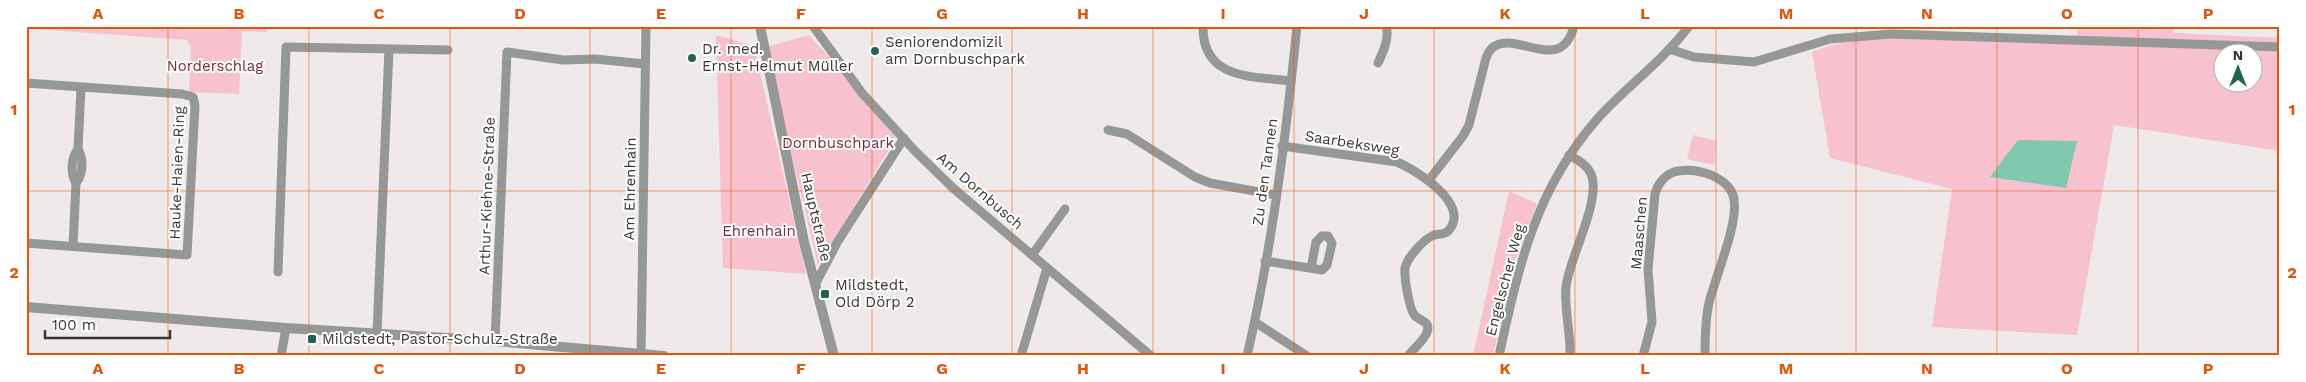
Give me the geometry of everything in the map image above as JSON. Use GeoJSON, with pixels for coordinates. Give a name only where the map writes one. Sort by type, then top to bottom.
{"type":"FeatureCollection","features":[{"type":"Feature","properties":{"kind":"street","name":"Am Ehrenhain"},"geometry":{"type":"LineString","coordinates":[[640,354],[646,26]]}},
{"type":"Feature","properties":{"kind":"street","name":"Hauptstraße"},"geometry":{"type":"LineString","coordinates":[[760,26],[804,242],[834,356]]}},
{"type":"Feature","properties":{"kind":"street","name":"Am Dornbusch"},"geometry":{"type":"LineString","coordinates":[[813,26],[862,93],[954,188],[1151,356]]}},
{"type":"Feature","properties":{"kind":"street"},"geometry":{"type":"LineString","coordinates":[[1203,26],[1203,37],[1207,52],[1214,62],[1224,69],[1235,74],[1291,81]]}},
{"type":"Feature","properties":{"kind":"street","name":"Zu den Tannen"},"geometry":{"type":"LineString","coordinates":[[1247,356],[1255,322],[1276,195],[1297,26]]}},
{"type":"Feature","properties":{"kind":"street"},"geometry":{"type":"LineString","coordinates":[[1378,63],[1384,48],[1386,26]]}},
{"type":"Feature","properties":{"kind":"street"},"geometry":{"type":"LineString","coordinates":[[1429,180],[1463,136],[1469,125],[1486,58],[1491,49],[1498,45],[1509,44],[1557,49],[1564,45],[1571,37],[1574,26]]}},
{"type":"Feature","properties":{"kind":"street","name":"Engelscher Weg"},"geometry":{"type":"LineString","coordinates":[[1499,356],[1519,267],[1533,225],[1549,188],[1569,155],[1599,117],[1669,49],[1689,26]]}},
{"type":"Feature","properties":{"kind":"street"},"geometry":{"type":"LineString","coordinates":[[1669,49],[1694,57],[1754,62],[1830,39],[1891,34],[2280,47]]}},
{"type":"Feature","properties":{"kind":"street"},"geometry":{"type":"LineString","coordinates":[[278,272],[286,47],[448,50]]}},
{"type":"Feature","properties":{"kind":"street"},"geometry":{"type":"LineString","coordinates":[[377,333],[389,49]]}},
{"type":"Feature","properties":{"kind":"street","name":"Arthur-Kiehne-Straße"},"geometry":{"type":"LineString","coordinates":[[495,341],[507,52],[564,60],[595,60],[645,64]]}},
{"type":"Feature","properties":{"kind":"street","name":"Hauke-Haien-Ring"},"geometry":{"type":"LineString","coordinates":[[26,83],[182,94],[193,98],[195,106],[187,255],[26,243]]}},
{"type":"Feature","properties":{"kind":"street"},"geometry":{"type":"LineString","coordinates":[[73,246],[76,183],[81,177],[82,155],[78,149],[81,88]]}},
{"type":"Feature","properties":{"kind":"street"},"geometry":{"type":"LineString","coordinates":[[1108,130],[1127,134],[1195,177],[1210,183],[1276,195]]}},
{"type":"Feature","properties":{"kind":"street"},"geometry":{"type":"LineString","coordinates":[[816,283],[843,233],[904,138]]}},
{"type":"Feature","properties":{"kind":"street","name":"Saarbeksweg"},"geometry":{"type":"LineString","coordinates":[[1282,146],[1397,162],[1429,180],[1442,192],[1451,208],[1453,218],[1451,228],[1447,233],[1430,236],[1406,265],[1405,274],[1411,308],[1415,316],[1425,322],[1428,327],[1427,333],[1408,356]]}},
{"type":"Feature","properties":{"kind":"street"},"geometry":{"type":"LineString","coordinates":[[1569,155],[1583,164],[1590,172],[1593,186],[1591,202],[1569,271],[1566,287],[1570,356]]}},
{"type":"Feature","properties":{"kind":"street","name":"Maaschen"},"geometry":{"type":"LineString","coordinates":[[1642,356],[1652,322],[1648,269],[1655,194],[1658,185],[1666,177],[1675,172],[1685,170],[1702,172],[1719,178],[1734,196],[1729,242],[1707,312],[1705,356]]}},
{"type":"Feature","properties":{"kind":"street"},"geometry":{"type":"LineString","coordinates":[[1032,255],[1066,209]]}},
{"type":"Feature","properties":{"kind":"street"},"geometry":{"type":"LineString","coordinates":[[1265,261],[1311,268]]}},
{"type":"Feature","properties":{"kind":"street"},"geometry":{"type":"LineString","coordinates":[[1021,356],[1047,268]]}},
{"type":"Feature","properties":{"kind":"street"},"geometry":{"type":"LineString","coordinates":[[26,307],[286,328],[495,341],[664,356]]}},
{"type":"Feature","properties":{"kind":"street"},"geometry":{"type":"LineString","coordinates":[[1255,322],[1308,356]]}},
{"type":"Feature","properties":{"kind":"street"},"geometry":{"type":"LineString","coordinates":[[282,356],[286,328]]}},
{"type":"Feature","properties":{"kind":"green space","name":"Norderschlag"},"geometry":{"type":"Polygon","coordinates":[[[34,26],[267,26],[267,32],[242,31],[239,94],[189,92],[191,48],[187,40],[34,29],[34,26]]]}},
{"type":"Feature","properties":{"kind":"green space"},"geometry":{"type":"Polygon","coordinates":[[[2078,26],[2174,26],[2173,33],[2280,38],[2280,151],[2114,125],[2077,335],[1932,327],[1952,189],[1830,158],[1812,52],[1831,45],[1886,37],[2075,43],[2078,26]]]}},
{"type":"Feature","properties":{"kind":"green space","name":"Ehrenhain"},"geometry":{"type":"Polygon","coordinates":[[[716,35],[754,46],[806,274],[723,268],[716,35]]]}},
{"type":"Feature","properties":{"kind":"green space","name":"Dornbuschpark"},"geometry":{"type":"Polygon","coordinates":[[[809,35],[845,75],[896,138],[818,265],[766,47],[809,35]]]}},
{"type":"Feature","properties":{"kind":"green space"},"geometry":{"type":"Polygon","coordinates":[[[1693,135],[1716,141],[1714,165],[1687,159],[1693,135]]]}},
{"type":"Feature","properties":{"kind":"green space"},"geometry":{"type":"Polygon","coordinates":[[[1509,191],[1537,204],[1515,260],[1493,356],[1473,356],[1509,191]]]}},
{"type":"Feature","properties":{"kind":"shaded area"},"geometry":{"type":"Polygon","coordinates":[[[2018,140],[2077,141],[2066,188],[1990,177],[2018,140]]]}},
{"type":"Feature","properties":{"kind":"place","name":"Seniorendomizil am Dornbuschpark"},"geometry":{"type":"Point","coordinates":[875,51]}},
{"type":"Feature","properties":{"kind":"place","name":"Dr. med. Ernst-Helmut Müller"},"geometry":{"type":"Point","coordinates":[692,58]}},
{"type":"Feature","properties":{"kind":"place","name":"Mildstedt, Old Dörp 2"},"geometry":{"type":"Point","coordinates":[825,294]}},
{"type":"Feature","properties":{"kind":"place","name":"Mildstedt, Pastor-Schulz-Straße"},"geometry":{"type":"Point","coordinates":[312,339]}}]}
